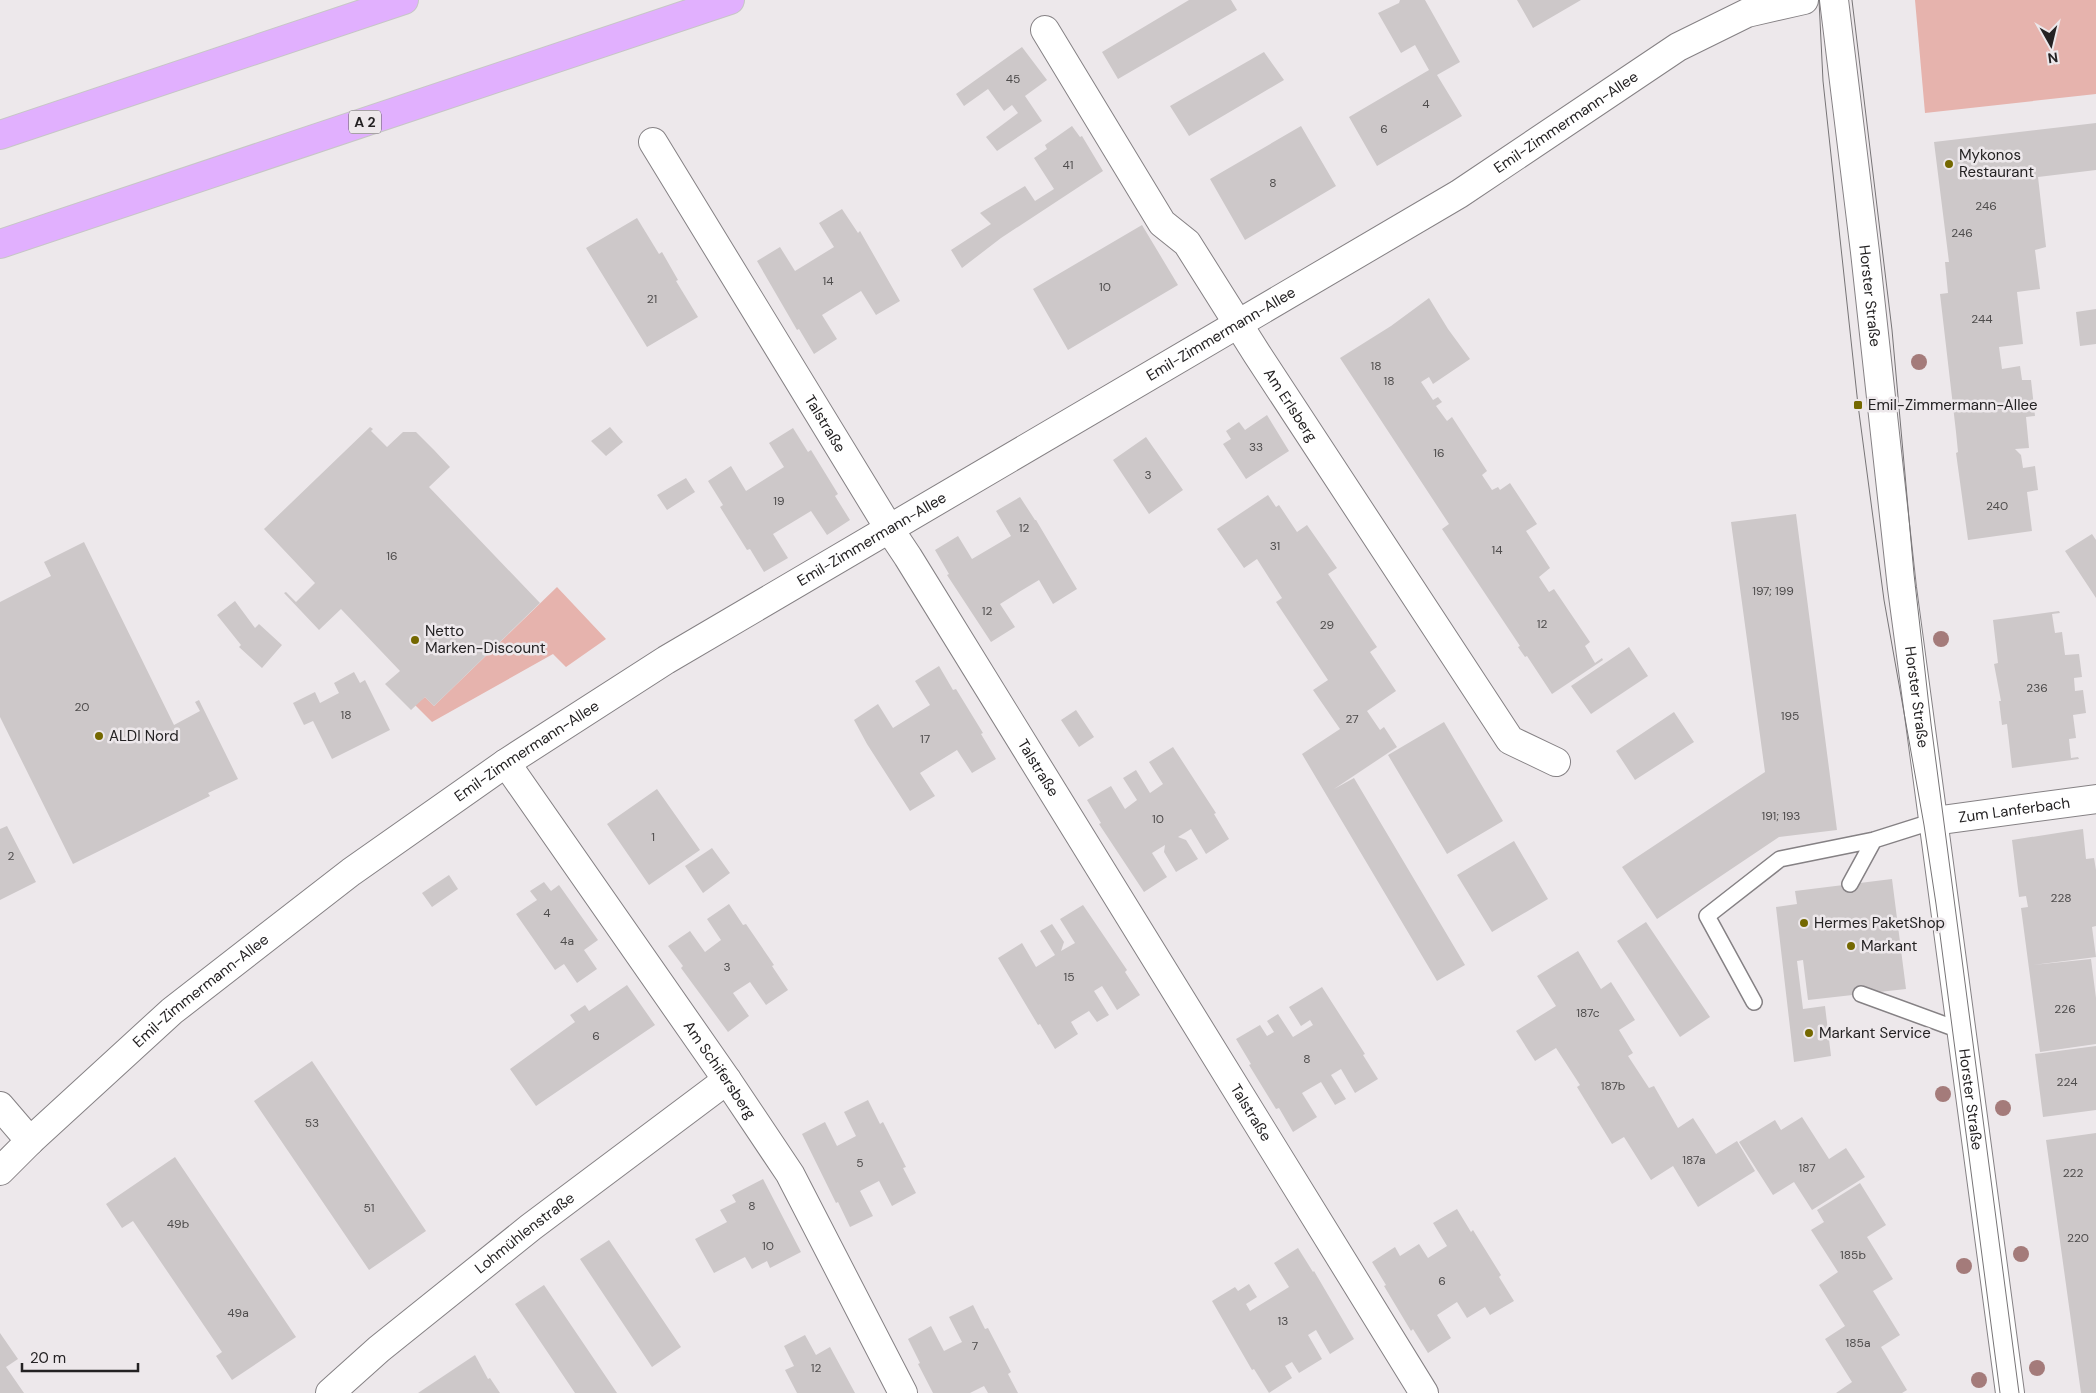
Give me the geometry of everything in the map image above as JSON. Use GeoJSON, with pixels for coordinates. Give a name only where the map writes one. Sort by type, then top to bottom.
{"type":"FeatureCollection","features":[{"type":"Feature","properties":{"kind":"highway"},"geometry":{"type":"LineString","coordinates":[[0,135],[404,0]]}},
{"type":"Feature","properties":{"kind":"highway","name":"A 2"},"geometry":{"type":"LineString","coordinates":[[0,244],[730,0]]}},
{"type":"Feature","properties":{"kind":"street","name":"Emil-Zimmermann-Allee"},"geometry":{"type":"LineString","coordinates":[[0,1171],[30,1141],[172,1011],[351,872],[506,763],[666,660],[1459,194],[1678,47],[1746,13],[1804,0]]}},
{"type":"Feature","properties":{"kind":"street","name":"Horster Straße"},"geometry":{"type":"LineString","coordinates":[[1834,0],[1865,252],[1902,588],[2010,1393]]}},
{"type":"Feature","properties":{"kind":"street","name":"Am Erlsberg"},"geometry":{"type":"LineString","coordinates":[[1044,30],[1162,223],[1187,243],[1510,740],[1556,762]]}},
{"type":"Feature","properties":{"kind":"street","name":"Talstraße"},"geometry":{"type":"LineString","coordinates":[[653,142],[890,530],[929,590],[1424,1393]]}},
{"type":"Feature","properties":{"kind":"street","name":"Am Schifersberg"},"geometry":{"type":"LineString","coordinates":[[506,763],[727,1080],[790,1174],[903,1393]]}},
{"type":"Feature","properties":{"kind":"street","name":"Zum Lanferbach"},"geometry":{"type":"LineString","coordinates":[[1934,822],[2096,799]]}},
{"type":"Feature","properties":{"kind":"street","name":"Lohmühlenstraße"},"geometry":{"type":"LineString","coordinates":[[330,1393],[379,1349],[531,1227],[727,1080]]}},
{"type":"Feature","properties":{"kind":"street"},"geometry":{"type":"LineString","coordinates":[[0,1106],[30,1141]]}},
{"type":"Feature","properties":{"kind":"lane"},"geometry":{"type":"LineString","coordinates":[[1754,1002],[1707,916],[1780,859],[1874,840],[1934,822]]}},
{"type":"Feature","properties":{"kind":"lane"},"geometry":{"type":"LineString","coordinates":[[1850,884],[1874,840]]}},
{"type":"Feature","properties":{"kind":"lane"},"geometry":{"type":"LineString","coordinates":[[1861,994],[1962,1030]]}},
{"type":"Feature","properties":{"kind":"shaded area"},"geometry":{"type":"Polygon","coordinates":[[[1915,0],[2096,0],[2096,94],[1925,113],[1915,0]]]}},
{"type":"Feature","properties":{"kind":"shaded area"},"geometry":{"type":"Polygon","coordinates":[[[557,587],[606,639],[566,667],[553,654],[432,722],[415,705],[425,697],[434,706],[557,587]]]}},
{"type":"Feature","properties":{"kind":"building"},"geometry":{"type":"Polygon","coordinates":[[[1189,0],[1231,0],[1237,10],[1118,79],[1102,52],[1189,0]]]}},
{"type":"Feature","properties":{"kind":"building"},"geometry":{"type":"Polygon","coordinates":[[[1400,0],[1425,0],[1460,62],[1437,75],[1462,116],[1377,166],[1349,117],[1429,70],[1415,45],[1401,53],[1378,13],[1399,3],[1400,0]]]}},
{"type":"Feature","properties":{"kind":"building"},"geometry":{"type":"Polygon","coordinates":[[[1517,0],[1581,0],[1533,28],[1517,0]]]}},
{"type":"Feature","properties":{"kind":"building"},"geometry":{"type":"Polygon","coordinates":[[[1022,47],[1047,80],[1025,96],[1042,121],[997,151],[986,137],[1018,113],[1012,105],[1004,111],[988,89],[964,106],[956,94],[1022,47]]]}},
{"type":"Feature","properties":{"kind":"building"},"geometry":{"type":"Polygon","coordinates":[[[1264,52],[1284,80],[1189,136],[1170,106],[1264,52]]]}},
{"type":"Feature","properties":{"kind":"building"},"geometry":{"type":"Polygon","coordinates":[[[2096,123],[2096,170],[2038,177],[2046,247],[2035,250],[2040,289],[2017,292],[2023,344],[1999,347],[2002,369],[2020,366],[2022,380],[2031,380],[2035,416],[2026,417],[2029,448],[2015,449],[2021,455],[2023,468],[2035,466],[2038,490],[2027,492],[2032,531],[1968,540],[1956,453],[1958,452],[1956,432],[1940,294],[1948,293],[1945,262],[1949,262],[1934,142],[2096,123]]]}},
{"type":"Feature","properties":{"kind":"building"},"geometry":{"type":"Polygon","coordinates":[[[1072,126],[1080,137],[1082,136],[1103,171],[1001,238],[962,268],[951,250],[991,224],[980,213],[1025,186],[1035,201],[1054,189],[1034,158],[1047,149],[1045,145],[1072,126]]]}},
{"type":"Feature","properties":{"kind":"building"},"geometry":{"type":"Polygon","coordinates":[[[1301,126],[1336,186],[1245,240],[1210,179],[1301,126]]]}},
{"type":"Feature","properties":{"kind":"building"},"geometry":{"type":"Polygon","coordinates":[[[842,209],[858,233],[860,231],[900,301],[876,315],[861,291],[822,315],[837,339],[814,354],[799,329],[797,330],[757,261],[780,247],[795,271],[834,247],[819,223],[842,209]]]}},
{"type":"Feature","properties":{"kind":"building"},"geometry":{"type":"Polygon","coordinates":[[[637,218],[659,254],[662,252],[678,280],[676,281],[698,317],[647,347],[586,248],[637,218]]]}},
{"type":"Feature","properties":{"kind":"building"},"geometry":{"type":"Polygon","coordinates":[[[1142,225],[1178,285],[1068,350],[1033,289],[1142,225]]]}},
{"type":"Feature","properties":{"kind":"building"},"geometry":{"type":"Polygon","coordinates":[[[1429,298],[1448,329],[1470,359],[1433,384],[1429,377],[1421,382],[1433,400],[1438,397],[1442,402],[1436,406],[1447,421],[1452,417],[1487,471],[1482,475],[1492,490],[1498,487],[1500,490],[1510,483],[1537,524],[1526,531],[1550,568],[1539,577],[1549,592],[1554,589],[1590,642],[1585,646],[1595,663],[1602,658],[1603,660],[1552,694],[1527,656],[1525,657],[1518,647],[1520,646],[1442,529],[1449,524],[1340,358],[1391,326],[1429,298]]]}},
{"type":"Feature","properties":{"kind":"building"},"geometry":{"type":"Polygon","coordinates":[[[2096,309],[2096,344],[2080,346],[2076,312],[2096,309]]]}},
{"type":"Feature","properties":{"kind":"building"},"geometry":{"type":"Polygon","coordinates":[[[1267,415],[1289,451],[1246,479],[1223,444],[1231,439],[1226,431],[1239,422],[1245,430],[1267,415]]]}},
{"type":"Feature","properties":{"kind":"building"},"geometry":{"type":"Polygon","coordinates":[[[370,427],[373,429],[371,431],[387,447],[403,432],[416,432],[434,450],[450,467],[429,487],[540,603],[434,706],[425,697],[411,710],[385,684],[400,671],[341,609],[319,630],[284,593],[286,592],[296,602],[315,583],[264,529],[370,427]]]}},
{"type":"Feature","properties":{"kind":"building"},"geometry":{"type":"Polygon","coordinates":[[[610,427],[623,442],[606,456],[591,441],[610,427]]]}},
{"type":"Feature","properties":{"kind":"building"},"geometry":{"type":"Polygon","coordinates":[[[793,428],[808,452],[811,450],[838,494],[835,496],[850,520],[827,535],[811,511],[773,534],[788,558],[764,572],[750,549],[747,550],[720,507],[723,505],[708,481],[731,466],[746,491],[784,467],[769,443],[793,428]]]}},
{"type":"Feature","properties":{"kind":"building"},"geometry":{"type":"Polygon","coordinates":[[[1146,437],[1183,490],[1149,514],[1113,460],[1146,437]]]}},
{"type":"Feature","properties":{"kind":"building"},"geometry":{"type":"Polygon","coordinates":[[[686,478],[695,492],[667,510],[657,495],[686,478]]]}},
{"type":"Feature","properties":{"kind":"building"},"geometry":{"type":"Polygon","coordinates":[[[1268,495],[1276,507],[1279,505],[1297,532],[1307,525],[1337,568],[1328,574],[1377,647],[1370,652],[1396,691],[1367,711],[1380,730],[1384,727],[1397,747],[1334,789],[1354,778],[1465,965],[1437,981],[1302,754],[1340,729],[1313,690],[1328,680],[1276,602],[1282,598],[1257,559],[1244,568],[1217,529],[1268,495]]]}},
{"type":"Feature","properties":{"kind":"building"},"geometry":{"type":"Polygon","coordinates":[[[1020,497],[1077,589],[1053,604],[1039,580],[1019,592],[1000,604],[1015,627],[991,642],[947,575],[949,574],[935,550],[958,536],[972,559],[1011,536],[996,511],[1020,497]]]}},
{"type":"Feature","properties":{"kind":"building"},"geometry":{"type":"Polygon","coordinates":[[[1796,514],[1837,830],[1779,837],[1657,919],[1622,867],[1765,772],[1731,522],[1796,514]]]}},
{"type":"Feature","properties":{"kind":"building"},"geometry":{"type":"Polygon","coordinates":[[[2092,534],[2096,540],[2096,598],[2065,551],[2092,534]]]}},
{"type":"Feature","properties":{"kind":"building"},"geometry":{"type":"Polygon","coordinates":[[[84,542],[174,725],[200,711],[195,702],[199,700],[238,779],[208,793],[210,796],[73,864],[0,717],[0,602],[51,576],[44,562],[84,542]]]}},
{"type":"Feature","properties":{"kind":"building"},"geometry":{"type":"Polygon","coordinates":[[[235,601],[255,628],[259,624],[282,645],[262,668],[239,647],[241,645],[217,615],[235,601]]]}},
{"type":"Feature","properties":{"kind":"building"},"geometry":{"type":"Polygon","coordinates":[[[2059,611],[2060,613],[2052,614],[2055,633],[2062,632],[2065,655],[2079,654],[2082,677],[2074,678],[2075,691],[2083,690],[2086,713],[2073,715],[2076,738],[2069,739],[2071,758],[2078,757],[2079,759],[2012,768],[2007,724],[2002,725],[1999,701],[2001,701],[1994,664],[1998,663],[1993,620],[2059,611]]]}},
{"type":"Feature","properties":{"kind":"building"},"geometry":{"type":"Polygon","coordinates":[[[1629,647],[1648,676],[1591,714],[1571,686],[1629,647]]]}},
{"type":"Feature","properties":{"kind":"building"},"geometry":{"type":"Polygon","coordinates":[[[939,666],[953,690],[956,689],[983,733],[981,734],[996,759],[972,773],[957,750],[920,773],[935,796],[910,811],[867,744],[854,720],[878,704],[893,728],[930,705],[915,681],[939,666]]]}},
{"type":"Feature","properties":{"kind":"building"},"geometry":{"type":"Polygon","coordinates":[[[354,672],[360,683],[365,680],[390,730],[332,759],[313,721],[304,725],[293,703],[315,692],[320,703],[339,693],[334,683],[354,672]]]}},
{"type":"Feature","properties":{"kind":"building"},"geometry":{"type":"Polygon","coordinates":[[[1076,710],[1094,737],[1079,747],[1061,720],[1076,710]]]}},
{"type":"Feature","properties":{"kind":"building"},"geometry":{"type":"Polygon","coordinates":[[[1674,712],[1694,742],[1635,780],[1616,751],[1674,712]]]}},
{"type":"Feature","properties":{"kind":"building"},"geometry":{"type":"Polygon","coordinates":[[[1444,722],[1503,821],[1447,854],[1388,755],[1444,722]]]}},
{"type":"Feature","properties":{"kind":"building"},"geometry":{"type":"Polygon","coordinates":[[[1173,747],[1216,813],[1214,814],[1229,839],[1206,854],[1191,829],[1178,837],[1186,840],[1198,859],[1176,872],[1164,852],[1165,845],[1152,853],[1167,877],[1144,892],[1099,824],[1101,823],[1087,800],[1111,786],[1125,809],[1137,800],[1123,778],[1136,770],[1150,793],[1163,784],[1149,762],[1173,747]]]}},
{"type":"Feature","properties":{"kind":"building"},"geometry":{"type":"Polygon","coordinates":[[[657,789],[700,850],[649,885],[607,824],[657,789]]]}},
{"type":"Feature","properties":{"kind":"building"},"geometry":{"type":"Polygon","coordinates":[[[7,826],[36,882],[0,900],[0,829],[7,826]]]}},
{"type":"Feature","properties":{"kind":"building"},"geometry":{"type":"Polygon","coordinates":[[[2083,829],[2086,859],[2094,858],[2096,870],[2096,926],[2092,927],[2096,957],[2033,965],[2091,959],[2096,998],[2096,1044],[2040,1052],[2021,908],[2028,907],[2026,896],[2019,897],[2012,840],[2083,829]]]}},
{"type":"Feature","properties":{"kind":"building"},"geometry":{"type":"Polygon","coordinates":[[[1514,841],[1548,899],[1492,932],[1457,875],[1514,841]]]}},
{"type":"Feature","properties":{"kind":"building"},"geometry":{"type":"Polygon","coordinates":[[[712,848],[730,873],[703,893],[685,866],[712,848]]]}},
{"type":"Feature","properties":{"kind":"building"},"geometry":{"type":"Polygon","coordinates":[[[449,875],[458,889],[432,907],[422,893],[449,875]]]}},
{"type":"Feature","properties":{"kind":"building"},"geometry":{"type":"Polygon","coordinates":[[[1892,879],[1906,989],[1808,1000],[1803,960],[1797,961],[1803,1009],[1825,1006],[1831,1056],[1794,1062],[1776,907],[1797,904],[1795,891],[1892,879]]]}},
{"type":"Feature","properties":{"kind":"building"},"geometry":{"type":"Polygon","coordinates":[[[544,882],[551,891],[559,885],[598,940],[584,950],[597,969],[577,983],[564,964],[555,970],[516,914],[537,900],[530,891],[544,882]]]}},
{"type":"Feature","properties":{"kind":"building"},"geometry":{"type":"Polygon","coordinates":[[[729,904],[743,925],[746,924],[774,965],[772,966],[788,990],[766,1005],[750,982],[733,993],[749,1016],[728,1032],[681,968],[683,966],[668,946],[690,931],[705,952],[721,940],[707,919],[729,904]]]}},
{"type":"Feature","properties":{"kind":"building"},"geometry":{"type":"Polygon","coordinates":[[[1083,905],[1127,970],[1125,972],[1140,995],[1117,1010],[1102,986],[1094,991],[1109,1015],[1097,1022],[1089,1011],[1071,1022],[1078,1034],[1055,1049],[1040,1024],[1038,1025],[998,958],[1022,943],[1036,967],[1055,955],[1040,931],[1052,924],[1064,942],[1061,951],[1075,943],[1060,919],[1083,905]]]}},
{"type":"Feature","properties":{"kind":"building"},"geometry":{"type":"Polygon","coordinates":[[[1646,922],[1710,1017],[1680,1037],[1617,941],[1646,922]]]}},
{"type":"Feature","properties":{"kind":"building"},"geometry":{"type":"Polygon","coordinates":[[[1578,951],[1601,989],[1611,982],[1635,1020],[1619,1030],[1633,1053],[1628,1056],[1649,1088],[1654,1086],[1678,1128],[1693,1118],[1716,1154],[1737,1141],[1755,1171],[1698,1207],[1673,1166],[1651,1180],[1624,1137],[1612,1144],[1577,1087],[1580,1085],[1556,1048],[1535,1061],[1516,1031],[1556,1006],[1537,976],[1578,951]]]}},
{"type":"Feature","properties":{"kind":"building"},"geometry":{"type":"Polygon","coordinates":[[[627,985],[655,1025],[536,1106],[510,1069],[575,1022],[570,1015],[585,1005],[589,1011],[627,985]]]}},
{"type":"Feature","properties":{"kind":"building"},"geometry":{"type":"Polygon","coordinates":[[[1322,987],[1365,1054],[1363,1055],[1378,1079],[1355,1093],[1341,1069],[1331,1075],[1346,1099],[1335,1105],[1321,1082],[1302,1093],[1317,1117],[1293,1132],[1279,1108],[1276,1109],[1249,1065],[1251,1064],[1236,1039],[1260,1025],[1267,1036],[1274,1032],[1267,1021],[1278,1014],[1293,1037],[1313,1025],[1310,1020],[1301,1026],[1289,1007],[1322,987]]]}},
{"type":"Feature","properties":{"kind":"building"},"geometry":{"type":"Polygon","coordinates":[[[2096,1046],[2096,1110],[2043,1117],[2035,1054],[2096,1046]]]}},
{"type":"Feature","properties":{"kind":"building"},"geometry":{"type":"Polygon","coordinates":[[[312,1061],[426,1231],[369,1270],[254,1101],[312,1061]]]}},
{"type":"Feature","properties":{"kind":"building"},"geometry":{"type":"Polygon","coordinates":[[[868,1100],[880,1124],[883,1122],[906,1167],[903,1168],[916,1193],[892,1206],[879,1181],[860,1191],[873,1216],[850,1227],[802,1134],[825,1122],[837,1146],[856,1136],[844,1112],[868,1100]]]}},
{"type":"Feature","properties":{"kind":"building"},"geometry":{"type":"Polygon","coordinates":[[[1802,1117],[1829,1159],[1846,1148],[1865,1177],[1812,1210],[1794,1182],[1773,1195],[1739,1142],[1775,1120],[1781,1130],[1802,1117]]]}},
{"type":"Feature","properties":{"kind":"building"},"geometry":{"type":"Polygon","coordinates":[[[2096,1133],[2096,1393],[2081,1393],[2046,1140],[2096,1133]]]}},
{"type":"Feature","properties":{"kind":"building"},"geometry":{"type":"Polygon","coordinates":[[[175,1157],[296,1337],[232,1380],[216,1356],[222,1352],[133,1221],[122,1228],[106,1204],[175,1157]]]}},
{"type":"Feature","properties":{"kind":"building"},"geometry":{"type":"Polygon","coordinates":[[[763,1179],[801,1252],[770,1268],[767,1261],[752,1269],[745,1257],[714,1273],[695,1239],[727,1222],[720,1210],[736,1202],[732,1195],[763,1179]]]}},
{"type":"Feature","properties":{"kind":"building"},"geometry":{"type":"Polygon","coordinates":[[[1860,1183],[1886,1225],[1867,1237],[1893,1279],[1873,1291],[1900,1335],[1881,1347],[1907,1390],[1902,1393],[1836,1393],[1852,1382],[1825,1339],[1845,1326],[1819,1285],[1838,1272],[1811,1230],[1824,1222],[1817,1210],[1860,1183]]]}},
{"type":"Feature","properties":{"kind":"building"},"geometry":{"type":"Polygon","coordinates":[[[1457,1209],[1471,1232],[1473,1230],[1501,1275],[1499,1277],[1514,1301],[1490,1315],[1485,1307],[1467,1318],[1457,1302],[1437,1315],[1451,1338],[1428,1353],[1413,1329],[1411,1331],[1372,1262],[1395,1247],[1400,1256],[1419,1244],[1428,1258],[1447,1246],[1433,1223],[1457,1209]]]}},
{"type":"Feature","properties":{"kind":"building"},"geometry":{"type":"Polygon","coordinates":[[[609,1240],[681,1347],[652,1367],[580,1259],[609,1240]]]}},
{"type":"Feature","properties":{"kind":"building"},"geometry":{"type":"Polygon","coordinates":[[[1298,1248],[1314,1271],[1354,1339],[1330,1354],[1316,1330],[1308,1335],[1322,1359],[1299,1373],[1292,1362],[1285,1366],[1292,1378],[1269,1393],[1254,1369],[1252,1370],[1212,1301],[1235,1287],[1238,1291],[1249,1284],[1257,1297],[1246,1304],[1250,1311],[1289,1287],[1274,1263],[1298,1248]]]}},
{"type":"Feature","properties":{"kind":"building"},"geometry":{"type":"Polygon","coordinates":[[[544,1285],[617,1393],[575,1393],[515,1304],[544,1285]]]}},
{"type":"Feature","properties":{"kind":"building"},"geometry":{"type":"Polygon","coordinates":[[[973,1305],[985,1329],[988,1328],[1011,1372],[1008,1374],[1018,1393],[988,1393],[984,1386],[970,1393],[933,1393],[918,1364],[920,1363],[908,1339],[931,1326],[944,1351],[962,1342],[949,1317],[973,1305]]]}},
{"type":"Feature","properties":{"kind":"building"},"geometry":{"type":"Polygon","coordinates":[[[0,1333],[18,1359],[6,1367],[24,1393],[0,1393],[0,1333]]]}},
{"type":"Feature","properties":{"kind":"building"},"geometry":{"type":"Polygon","coordinates":[[[805,1335],[816,1355],[830,1347],[855,1393],[797,1393],[785,1370],[794,1366],[784,1346],[805,1335]]]}},
{"type":"Feature","properties":{"kind":"building"},"geometry":{"type":"Polygon","coordinates":[[[475,1355],[488,1379],[490,1378],[500,1393],[418,1393],[475,1355]]]}},
{"type":"Feature","properties":{"kind":"tram line"},"geometry":{"type":"LineString","coordinates":[[1819,0],[1823,81],[1858,405],[1884,600],[1936,904],[2000,1393]]}},
{"type":"Feature","properties":{"kind":"tram line"},"geometry":{"type":"LineString","coordinates":[[1852,0],[1892,330],[1914,574],[1931,724],[2019,1393]]}},
{"type":"Feature","properties":{"kind":"place","name":"Mykonos Restaurant"},"geometry":{"type":"Point","coordinates":[1949,164]}},
{"type":"Feature","properties":{"kind":"place","name":"Emil-Zimmermann-Allee"},"geometry":{"type":"Point","coordinates":[1858,405]}},
{"type":"Feature","properties":{"kind":"place","name":"Netto Marken-Discount"},"geometry":{"type":"Point","coordinates":[415,640]}},
{"type":"Feature","properties":{"kind":"place","name":"ALDI Nord"},"geometry":{"type":"Point","coordinates":[99,736]}},
{"type":"Feature","properties":{"kind":"place","name":"Hermes PaketShop"},"geometry":{"type":"Point","coordinates":[1804,923]}},
{"type":"Feature","properties":{"kind":"place","name":"Markant"},"geometry":{"type":"Point","coordinates":[1851,946]}},
{"type":"Feature","properties":{"kind":"place","name":"Markant Service"},"geometry":{"type":"Point","coordinates":[1809,1033]}}]}
